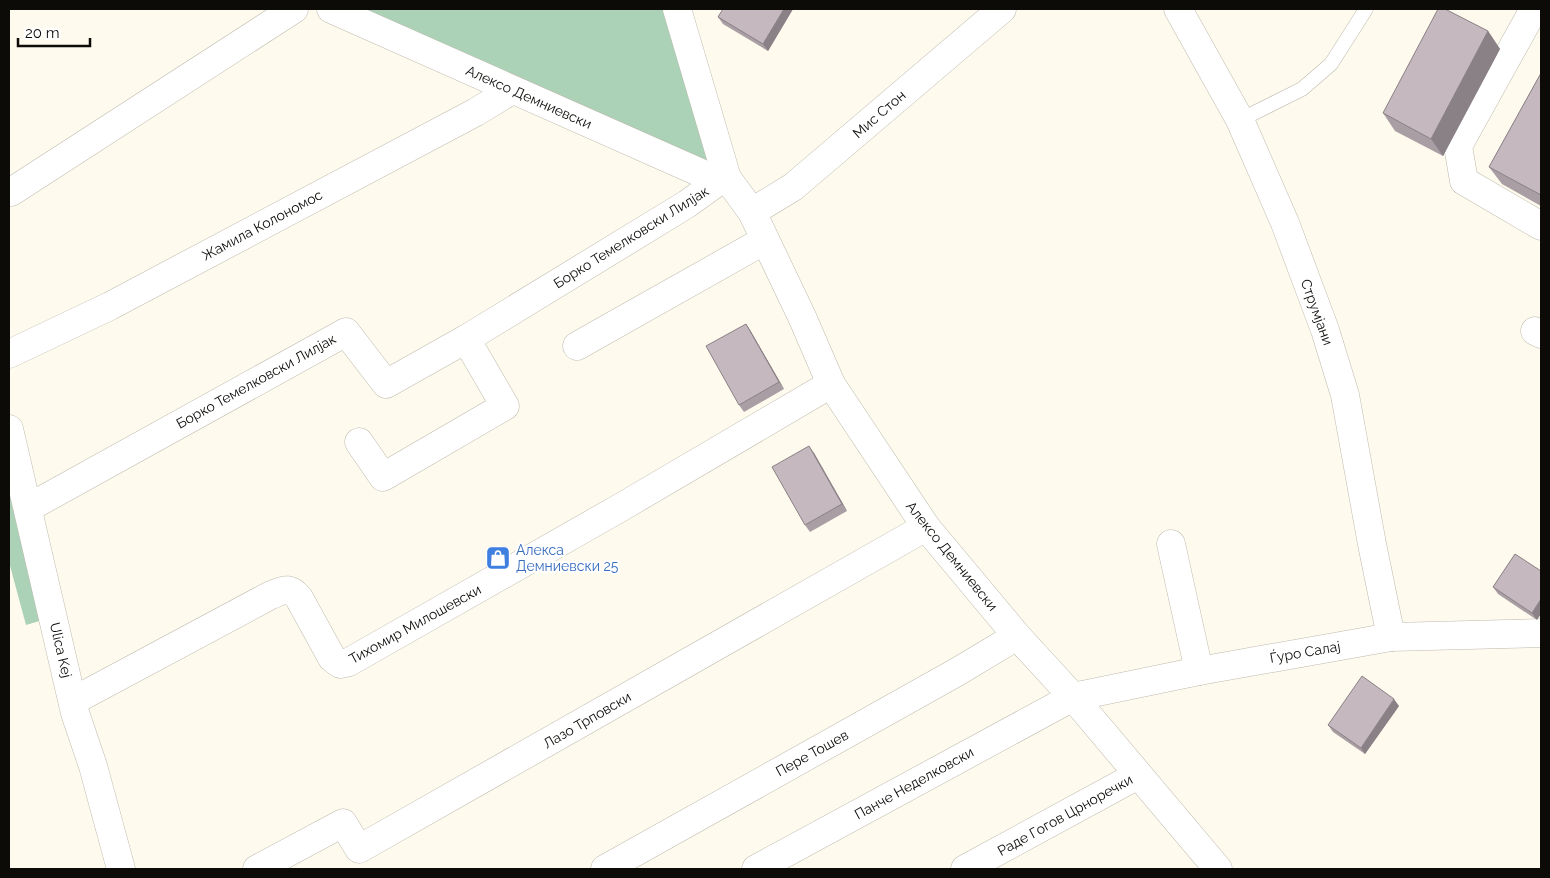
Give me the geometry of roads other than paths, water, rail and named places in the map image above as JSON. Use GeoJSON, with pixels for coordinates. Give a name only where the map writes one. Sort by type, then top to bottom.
{"type":"FeatureCollection","features":[{"type":"Feature","properties":{"kind":"street"},"geometry":{"type":"LineString","coordinates":[[11,192],[294,9]]}},
{"type":"Feature","properties":{"kind":"street","name":"Алексо Демниевски"},"geometry":{"type":"LineString","coordinates":[[331,9],[512,90],[723,180],[752,212],[803,319],[831,384],[926,527],[1017,636],[1073,697],[1218,869]]}},
{"type":"Feature","properties":{"kind":"street","name":"Алексо Демниевски"},"geometry":{"type":"LineString","coordinates":[[677,9],[723,180]]}},
{"type":"Feature","properties":{"kind":"street","name":"Мис Стон"},"geometry":{"type":"LineString","coordinates":[[752,212],[793,187],[1002,9]]}},
{"type":"Feature","properties":{"kind":"street","name":"Струмјани"},"geometry":{"type":"LineString","coordinates":[[1178,9],[1240,120],[1285,223],[1324,330],[1345,396],[1391,637]]}},
{"type":"Feature","properties":{"kind":"street"},"geometry":{"type":"LineString","coordinates":[[1534,9],[1458,146],[1464,181],[1541,226]]}},
{"type":"Feature","properties":{"kind":"street","name":"Жамила Колономос"},"geometry":{"type":"LineString","coordinates":[[9,354],[110,306],[476,112],[512,90]]}},
{"type":"Feature","properties":{"kind":"street","name":"Борко Темелковски Лилјак"},"geometry":{"type":"LineString","coordinates":[[28,508],[346,332],[386,384],[466,339],[723,180]]}},
{"type":"Feature","properties":{"kind":"street"},"geometry":{"type":"LineString","coordinates":[[577,346],[765,240]]}},
{"type":"Feature","properties":{"kind":"street"},"geometry":{"type":"LineString","coordinates":[[359,442],[383,477],[505,406],[466,339]]}},
{"type":"Feature","properties":{"kind":"street","name":"Тихомир Милошевски"},"geometry":{"type":"LineString","coordinates":[[73,701],[271,595],[286,590],[292,591],[299,598],[332,658],[340,664],[349,662],[618,509],[831,384]]}},
{"type":"Feature","properties":{"kind":"street","name":"Ulica Kej"},"geometry":{"type":"LineString","coordinates":[[9,429],[73,701],[109,821],[121,869]]}},
{"type":"Feature","properties":{"kind":"street","name":"Лазо Трповски"},"geometry":{"type":"LineString","coordinates":[[257,869],[343,823],[358,849],[926,527]]}},
{"type":"Feature","properties":{"kind":"street"},"geometry":{"type":"LineString","coordinates":[[1172,544],[1199,671]]}},
{"type":"Feature","properties":{"kind":"street","name":"Ѓуро Салај"},"geometry":{"type":"LineString","coordinates":[[1073,697],[1199,671],[1391,637],[1541,633]]}},
{"type":"Feature","properties":{"kind":"street","name":"Пере Тошев"},"geometry":{"type":"LineString","coordinates":[[605,869],[957,672],[1017,636]]}},
{"type":"Feature","properties":{"kind":"street","name":"Панче Неделковски"},"geometry":{"type":"LineString","coordinates":[[756,869],[1073,697]]}},
{"type":"Feature","properties":{"kind":"street","name":"Раде Гогов Црноречки"},"geometry":{"type":"LineString","coordinates":[[965,869],[1138,775]]}},
{"type":"Feature","properties":{"kind":"lane"},"geometry":{"type":"LineString","coordinates":[[1240,120],[1302,89],[1331,64],[1366,9]]}},
{"type":"Feature","properties":{"kind":"place","name":"Алекса Демниевски 25"},"geometry":{"type":"Point","coordinates":[498,558]}}]}
